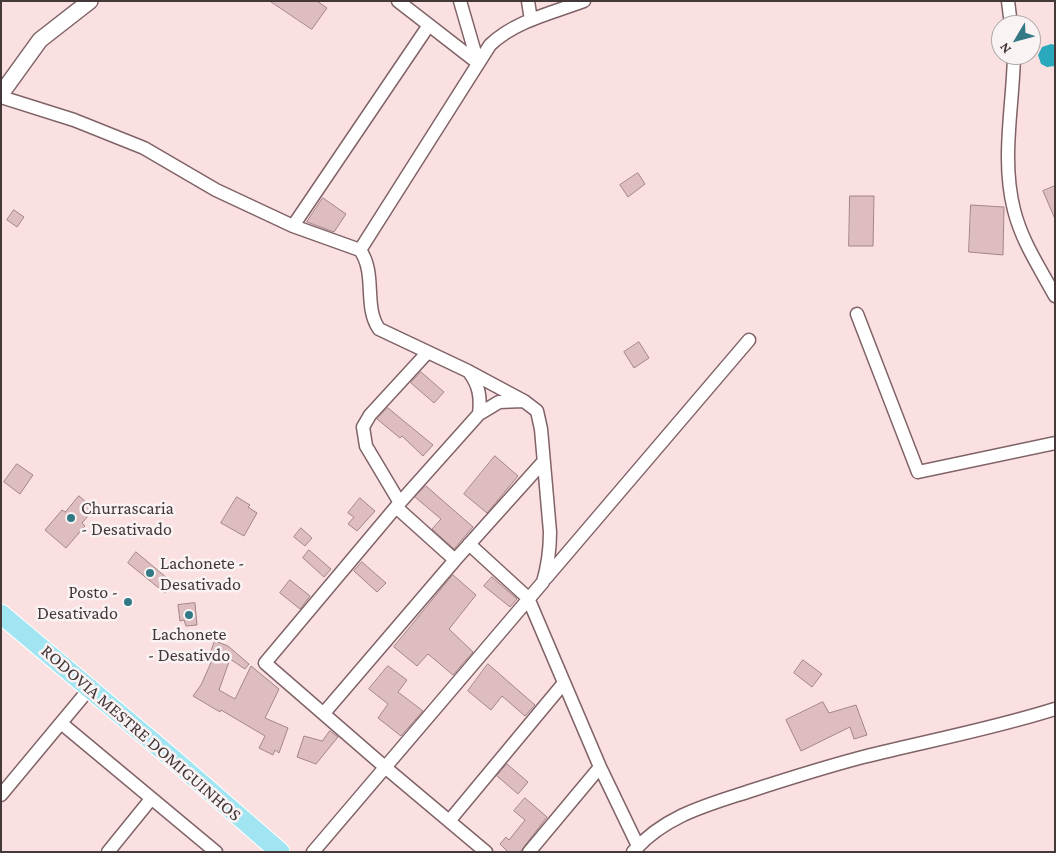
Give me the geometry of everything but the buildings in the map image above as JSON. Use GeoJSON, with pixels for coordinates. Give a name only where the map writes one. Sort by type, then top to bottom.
{"type":"FeatureCollection","features":[{"type":"Feature","properties":{"kind":"main road","name":"RODOVIA MESTRE DOMIGUINHOS"},"geometry":{"type":"LineString","coordinates":[[2,617],[90,688],[272,849]]}},
{"type":"Feature","properties":{"kind":"street"},"geometry":{"type":"LineString","coordinates":[[90,1],[40,40],[1,96],[74,120],[144,148],[216,190],[293,226],[360,250],[369,270],[372,318],[384,333],[468,371],[524,401],[537,411],[541,429],[550,532],[548,564],[543,582]]}},
{"type":"Feature","properties":{"kind":"street"},"geometry":{"type":"LineString","coordinates":[[398,1],[478,63]]}},
{"type":"Feature","properties":{"kind":"street"},"geometry":{"type":"LineString","coordinates":[[460,1],[478,63]]}},
{"type":"Feature","properties":{"kind":"street"},"geometry":{"type":"LineString","coordinates":[[528,1],[531,20]]}},
{"type":"Feature","properties":{"kind":"street"},"geometry":{"type":"LineString","coordinates":[[360,250],[490,45],[499,36],[531,20],[584,1]]}},
{"type":"Feature","properties":{"kind":"street"},"geometry":{"type":"LineString","coordinates":[[1008,1],[1010,15]]}},
{"type":"Feature","properties":{"kind":"street"},"geometry":{"type":"LineString","coordinates":[[293,226],[429,25]]}},
{"type":"Feature","properties":{"kind":"street"},"geometry":{"type":"LineString","coordinates":[[1014,65],[1006,156],[1013,209],[1026,245],[1055,296]]}},
{"type":"Feature","properties":{"kind":"street"},"geometry":{"type":"LineString","coordinates":[[857,314],[918,472],[1055,443]]}},
{"type":"Feature","properties":{"kind":"street"},"geometry":{"type":"LineString","coordinates":[[313,852],[750,340]]}},
{"type":"Feature","properties":{"kind":"street"},"geometry":{"type":"LineString","coordinates":[[427,353],[370,415],[363,427],[366,446],[398,505],[455,560]]}},
{"type":"Feature","properties":{"kind":"street"},"geometry":{"type":"LineString","coordinates":[[468,371],[479,390],[479,414]]}},
{"type":"Feature","properties":{"kind":"street"},"geometry":{"type":"LineString","coordinates":[[486,852],[265,663],[398,505],[479,414],[500,402],[524,401]]}},
{"type":"Feature","properties":{"kind":"street"},"geometry":{"type":"LineString","coordinates":[[324,713],[455,560],[543,462]]}},
{"type":"Feature","properties":{"kind":"street"},"geometry":{"type":"LineString","coordinates":[[469,544],[528,598],[563,684],[636,849],[655,832],[689,812],[788,778],[864,757],[1008,724],[1055,709]]}},
{"type":"Feature","properties":{"kind":"street"},"geometry":{"type":"LineString","coordinates":[[450,820],[563,684]]}},
{"type":"Feature","properties":{"kind":"street"},"geometry":{"type":"LineString","coordinates":[[1,795],[90,688]]}},
{"type":"Feature","properties":{"kind":"street"},"geometry":{"type":"LineString","coordinates":[[62,723],[216,852]]}},
{"type":"Feature","properties":{"kind":"street"},"geometry":{"type":"LineString","coordinates":[[529,852],[600,767]]}},
{"type":"Feature","properties":{"kind":"street"},"geometry":{"type":"LineString","coordinates":[[108,852],[151,799]]}},
{"type":"Feature","properties":{"kind":"water"},"geometry":{"type":"Polygon","coordinates":[[[1051,44],[1055,45],[1055,66],[1047,67],[1041,64],[1042,47],[1051,44]]]}},
{"type":"Feature","properties":{"kind":"place","name":"Churrascaria - Desativado"},"geometry":{"type":"Point","coordinates":[71,518]}},
{"type":"Feature","properties":{"kind":"place","name":"Lachonete - Desativado"},"geometry":{"type":"Point","coordinates":[150,573]}},
{"type":"Feature","properties":{"kind":"place","name":"Posto - Desativado"},"geometry":{"type":"Point","coordinates":[128,602]}},
{"type":"Feature","properties":{"kind":"place","name":"Lachonete - Desativdo"},"geometry":{"type":"Point","coordinates":[189,615]}}]}
